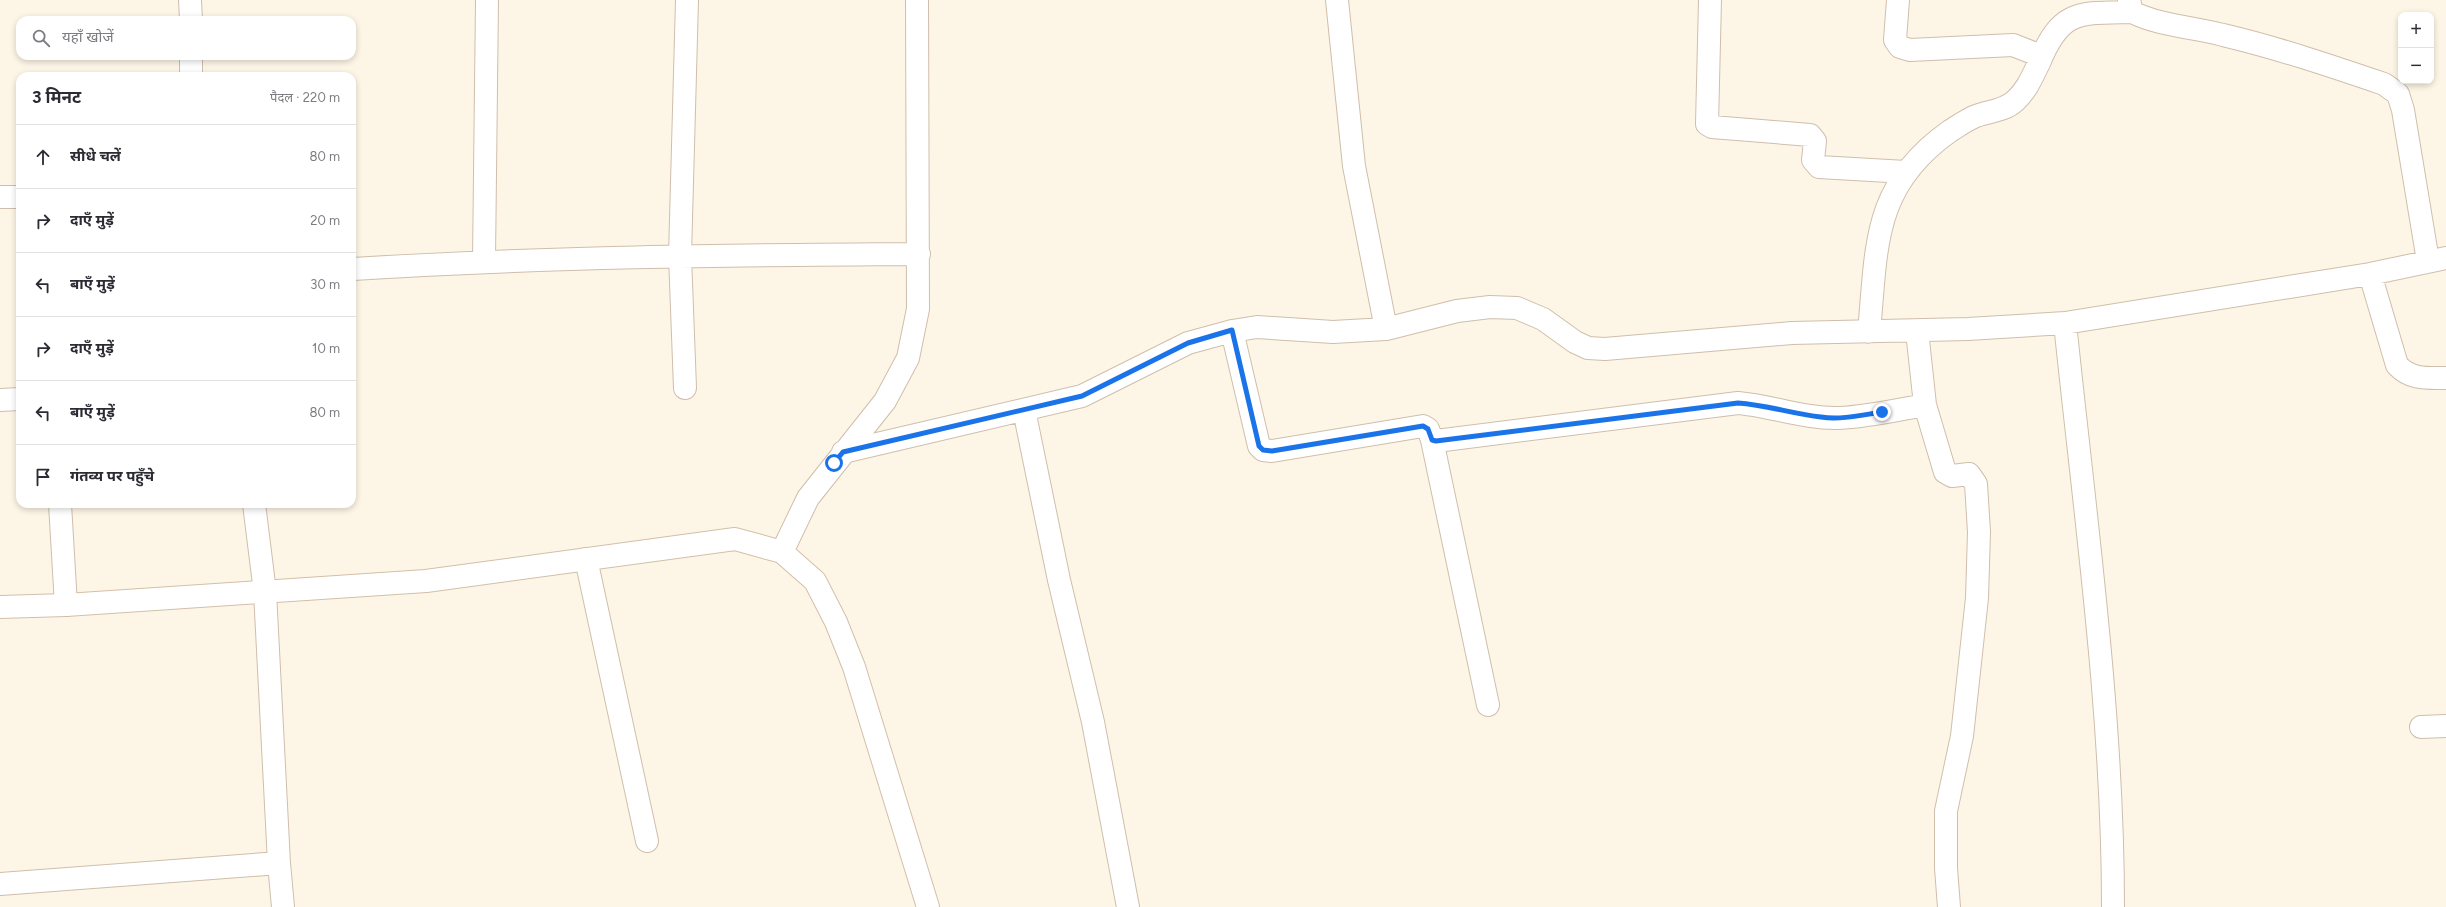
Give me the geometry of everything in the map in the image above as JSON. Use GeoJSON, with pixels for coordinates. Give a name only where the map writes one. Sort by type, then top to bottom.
{"type":"FeatureCollection","features":[{"type":"Feature","properties":{"kind":"street"},"geometry":{"type":"LineString","coordinates":[[190,0],[191,16]]}},
{"type":"Feature","properties":{"kind":"street"},"geometry":{"type":"LineString","coordinates":[[484,260],[487,0]]}},
{"type":"Feature","properties":{"kind":"street"},"geometry":{"type":"LineString","coordinates":[[685,388],[680,256],[687,0]]}},
{"type":"Feature","properties":{"kind":"street"},"geometry":{"type":"LineString","coordinates":[[782,552],[808,498],[885,401],[908,358],[918,309],[918,0]]}},
{"type":"Feature","properties":{"kind":"street"},"geometry":{"type":"LineString","coordinates":[[1337,0],[1354,166],[1386,329]]}},
{"type":"Feature","properties":{"kind":"street"},"geometry":{"type":"LineString","coordinates":[[1710,0],[1705,120],[1707,124],[1712,127],[1810,135],[1815,141],[1813,160],[1819,166],[1906,172]]}},
{"type":"Feature","properties":{"kind":"street"},"geometry":{"type":"LineString","coordinates":[[1898,0],[1896,40],[1900,47],[1910,50],[2013,45],[2041,56]]}},
{"type":"Feature","properties":{"kind":"street"},"geometry":{"type":"LineString","coordinates":[[843,452],[1082,396],[1188,343],[1232,330],[1257,327],[1333,332],[1386,329],[1457,311],[1490,307],[1517,308],[1543,319],[1575,342],[1588,348],[1605,349],[1792,334],[1917,331],[2065,323],[2370,274],[2437,259],[2398,94],[2384,84],[2322,63],[2222,34],[2145,18],[2130,6],[2082,13],[2063,22],[2046,45],[2029,85],[2015,102],[1998,111],[1976,116],[1951,131],[1926,150],[1906,172],[1894,191],[1883,214],[1876,262],[1869,332]]}},
{"type":"Feature","properties":{"kind":"street"},"geometry":{"type":"LineString","coordinates":[[191,60],[191,72]]}},
{"type":"Feature","properties":{"kind":"street"},"geometry":{"type":"LineString","coordinates":[[0,197],[16,197]]}},
{"type":"Feature","properties":{"kind":"street"},"geometry":{"type":"LineString","coordinates":[[356,269],[484,260],[680,256],[919,254]]}},
{"type":"Feature","properties":{"kind":"street"},"geometry":{"type":"LineString","coordinates":[[2370,274],[2397,365],[2406,374],[2422,378],[2446,378]]}},
{"type":"Feature","properties":{"kind":"street"},"geometry":{"type":"LineString","coordinates":[[2065,323],[2103,688],[2113,843],[2113,907]]}},
{"type":"Feature","properties":{"kind":"street"},"geometry":{"type":"LineString","coordinates":[[1232,330],[1259,446],[1263,450],[1272,451],[1423,426],[1428,429],[1432,440],[1488,705]]}},
{"type":"Feature","properties":{"kind":"street"},"geometry":{"type":"LineString","coordinates":[[1917,331],[1925,405],[1945,472],[1952,476],[1969,474],[1976,484],[1977,598],[1962,736],[1946,811],[1946,868],[1949,907]]}},
{"type":"Feature","properties":{"kind":"street"},"geometry":{"type":"LineString","coordinates":[[0,400],[16,399]]}},
{"type":"Feature","properties":{"kind":"street"},"geometry":{"type":"LineString","coordinates":[[1432,440],[1436,441],[1732,404],[1764,405],[1821,417],[1839,418],[1925,405]]}},
{"type":"Feature","properties":{"kind":"street"},"geometry":{"type":"LineString","coordinates":[[1024,410],[1059,580],[1093,722],[1128,907]]}},
{"type":"Feature","properties":{"kind":"street"},"geometry":{"type":"LineString","coordinates":[[60,508],[66,605]]}},
{"type":"Feature","properties":{"kind":"street"},"geometry":{"type":"LineString","coordinates":[[254,508],[265,592],[279,863],[283,907]]}},
{"type":"Feature","properties":{"kind":"street"},"geometry":{"type":"LineString","coordinates":[[0,607],[66,605],[426,581],[735,539],[782,552],[815,581],[836,622],[854,667],[928,907]]}},
{"type":"Feature","properties":{"kind":"street"},"geometry":{"type":"LineString","coordinates":[[586,559],[647,841]]}},
{"type":"Feature","properties":{"kind":"street"},"geometry":{"type":"LineString","coordinates":[[2421,727],[2446,726]]}},
{"type":"Feature","properties":{"kind":"street"},"geometry":{"type":"LineString","coordinates":[[0,884],[279,863]]}},
{"type":"Feature","properties":{"kind":"route"},"geometry":{"type":"LineString","coordinates":[[834,463],[843,452],[1082,396],[1188,343],[1232,330],[1259,446],[1263,450],[1272,451],[1423,426],[1426,426],[1428,429],[1432,440],[1436,441],[1706,405],[1738,403],[1764,405],[1821,417],[1839,418],[1882,412]]}}]}
